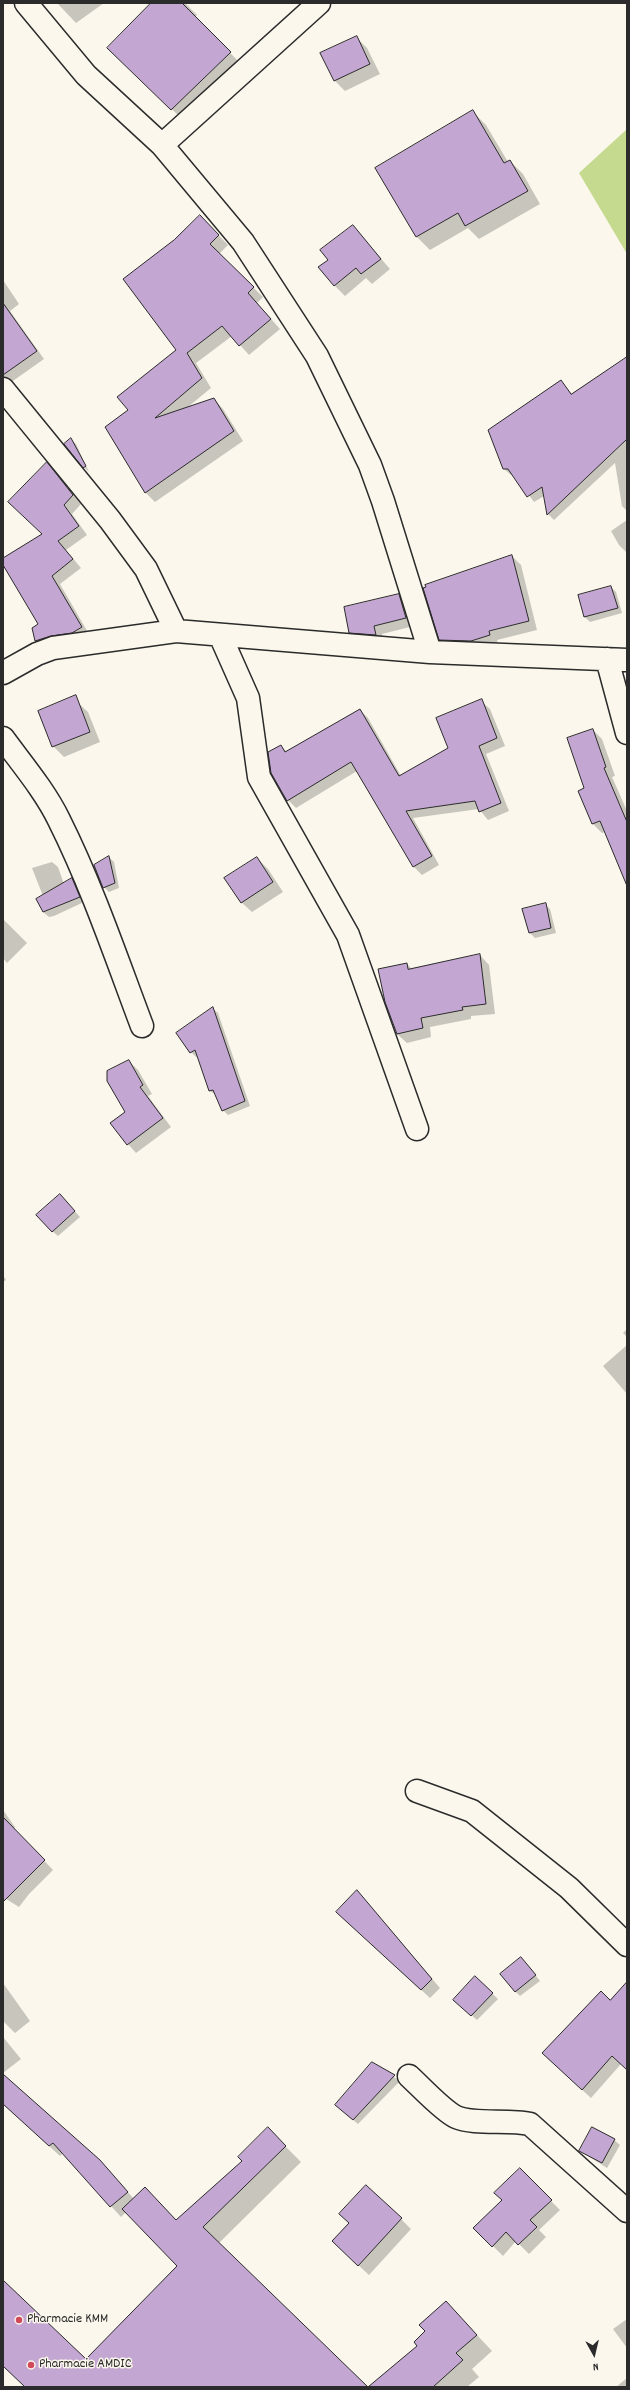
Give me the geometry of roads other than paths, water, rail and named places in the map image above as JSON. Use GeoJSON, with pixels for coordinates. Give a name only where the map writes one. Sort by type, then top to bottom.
{"type":"FeatureCollection","features":[{"type":"Feature","properties":{"kind":"street"},"geometry":{"type":"LineString","coordinates":[[26,3],[86,75],[162,146],[243,242],[317,356],[370,466],[430,652]]}},
{"type":"Feature","properties":{"kind":"street"},"geometry":{"type":"LineString","coordinates":[[162,146],[320,3]]}},
{"type":"Feature","properties":{"kind":"street"},"geometry":{"type":"LineString","coordinates":[[3,388],[110,520],[146,569],[176,631]]}},
{"type":"Feature","properties":{"kind":"street"},"geometry":{"type":"LineString","coordinates":[[3,673],[37,654],[53,648],[176,631],[430,652],[617,659],[627,733]]}},
{"type":"Feature","properties":{"kind":"street"},"geometry":{"type":"LineString","coordinates":[[220,635],[248,698],[259,777],[348,935],[416,1129]]}},
{"type":"Feature","properties":{"kind":"street"},"geometry":{"type":"LineString","coordinates":[[3,738],[59,819],[99,914],[142,1026]]}},
{"type":"Feature","properties":{"kind":"street"},"geometry":{"type":"LineString","coordinates":[[418,1791],[472,1811],[569,1888],[627,1945]]}},
{"type":"Feature","properties":{"kind":"street"},"geometry":{"type":"LineString","coordinates":[[409,2076],[454,2116],[467,2120],[519,2122],[530,2124],[627,2211]]}},
{"type":"Feature","properties":{"kind":"place","name":"Pharmacie KMM"},"geometry":{"type":"Point","coordinates":[19,2320]}},
{"type":"Feature","properties":{"kind":"place","name":"Pharmacie AMDIC"},"geometry":{"type":"Point","coordinates":[31,2365]}}]}
